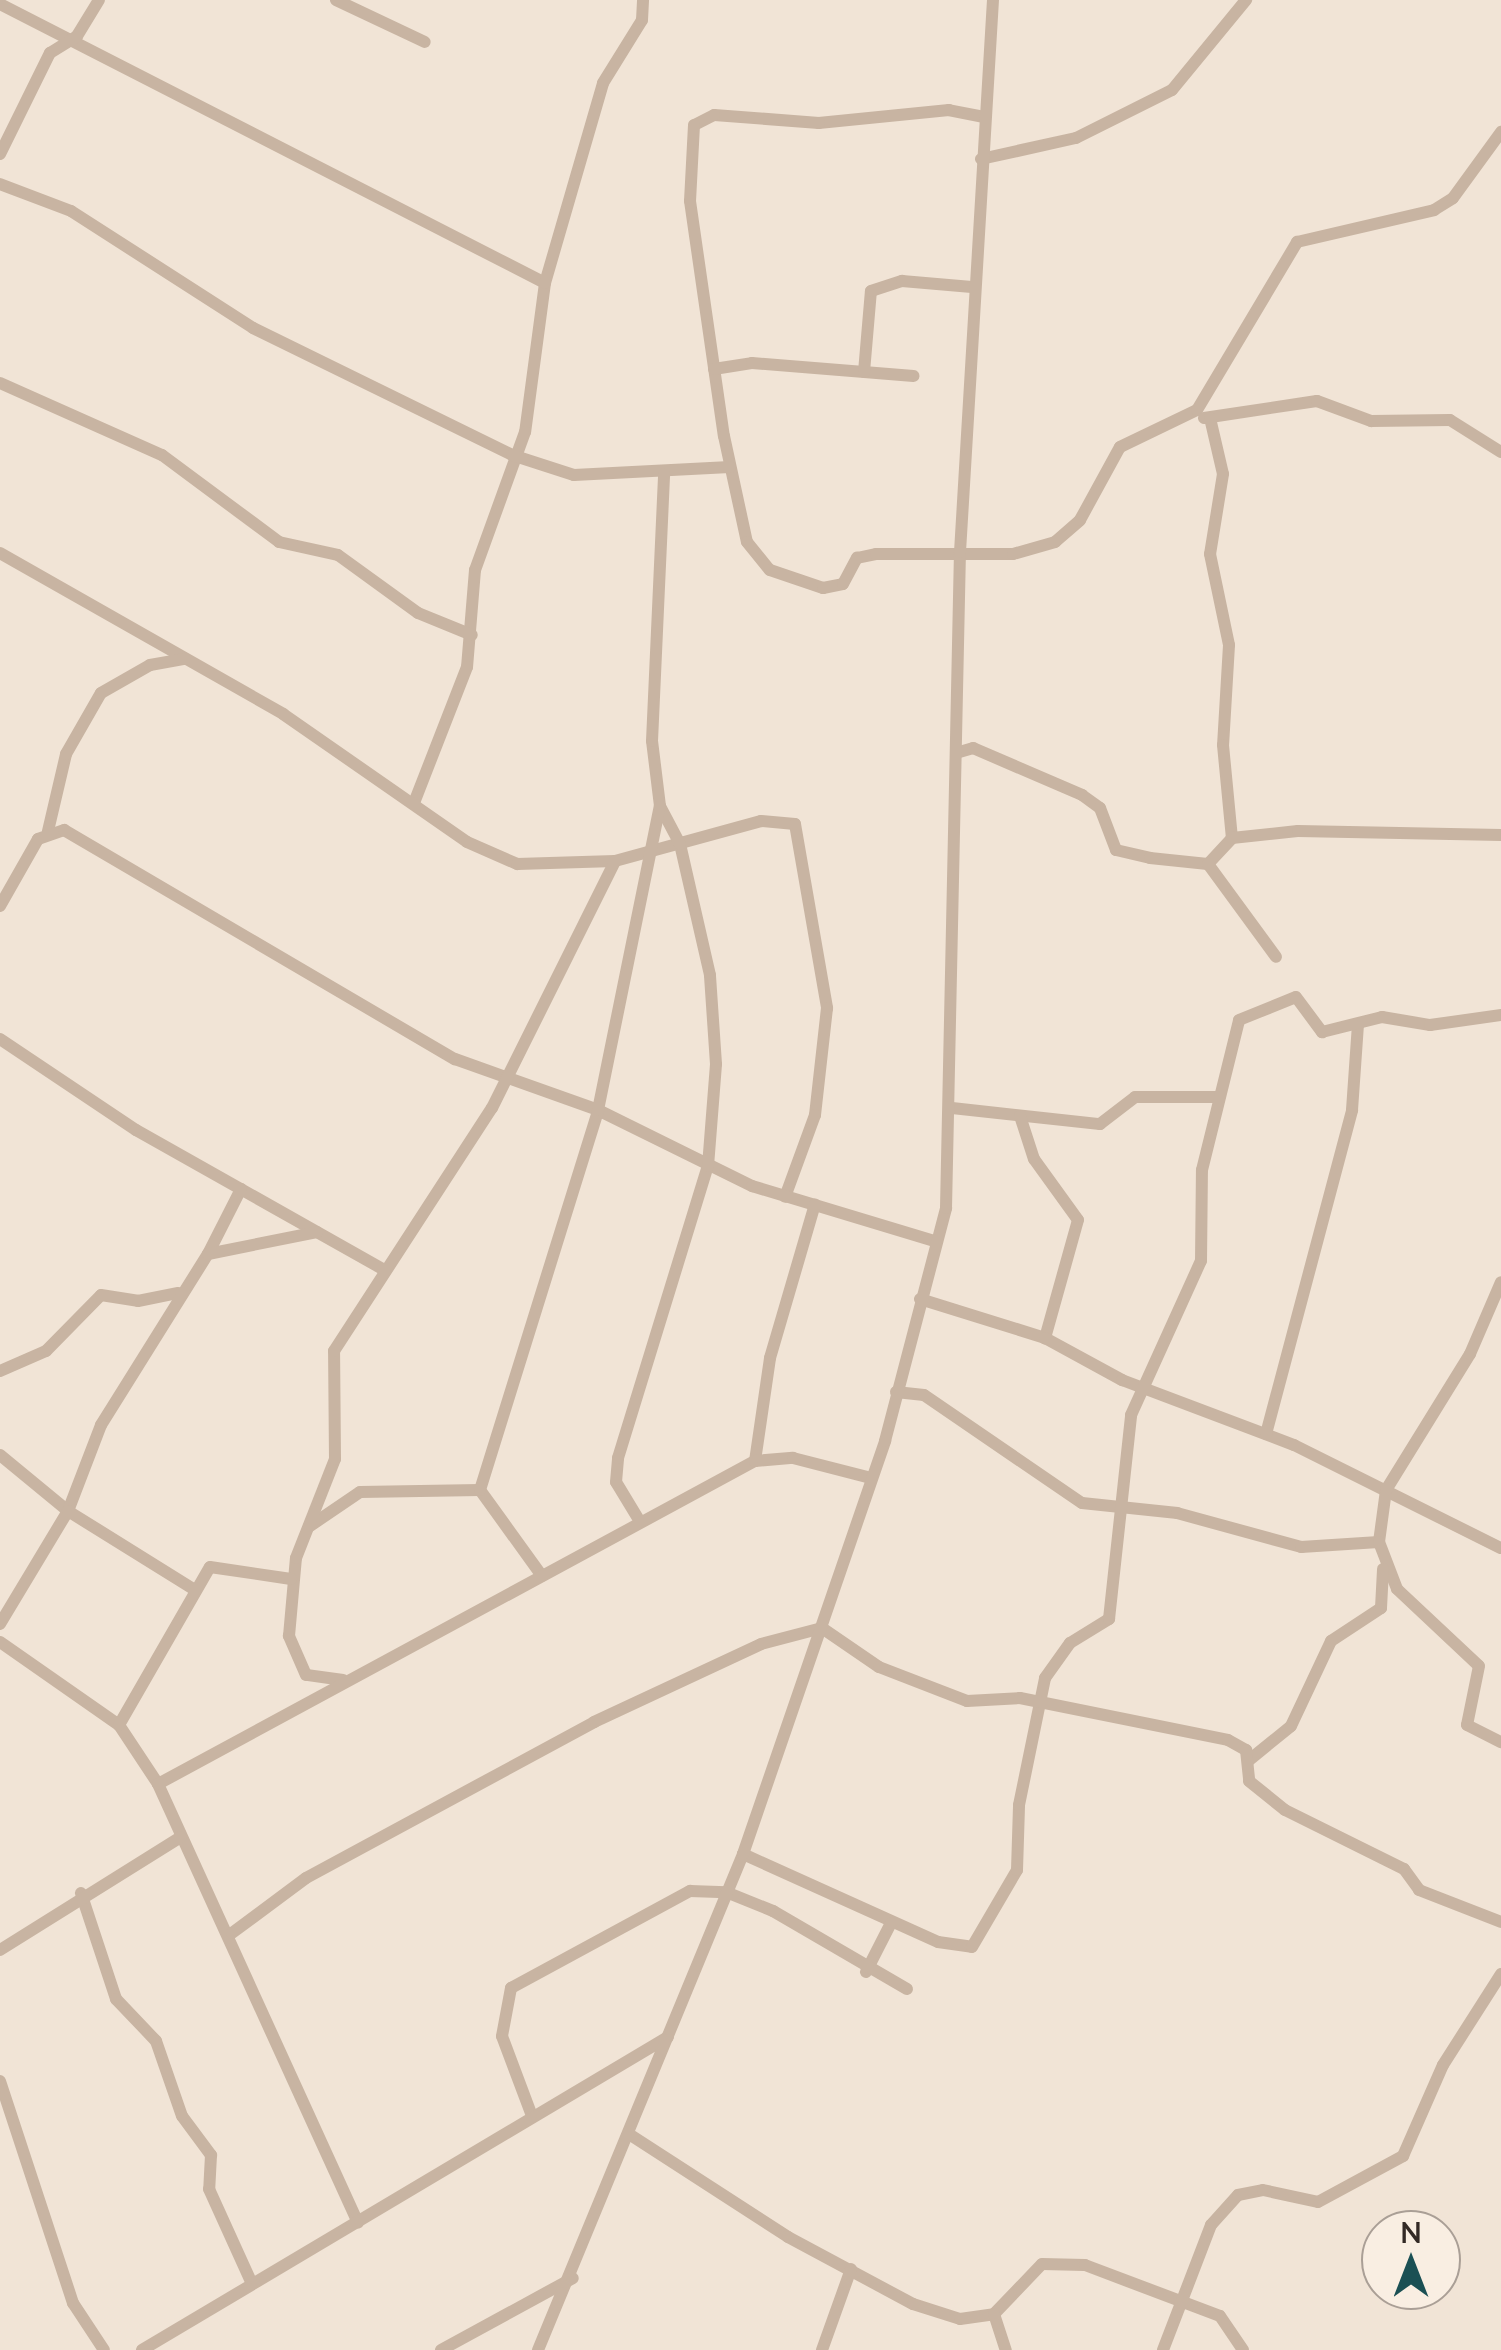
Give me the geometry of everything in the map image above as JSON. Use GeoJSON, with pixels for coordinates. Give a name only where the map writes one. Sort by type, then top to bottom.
{"type":"FeatureCollection","features":[{"type":"Feature","properties":{"kind":"street"},"geometry":{"type":"LineString","coordinates":[[50,54],[76,36],[100,0]]}},
{"type":"Feature","properties":{"kind":"street"},"geometry":{"type":"LineString","coordinates":[[336,0],[425,42]]}},
{"type":"Feature","properties":{"kind":"street"},"geometry":{"type":"LineString","coordinates":[[414,803],[472,634],[475,570],[512,456],[525,432],[545,282],[603,83],[642,20],[644,0]]}},
{"type":"Feature","properties":{"kind":"street"},"geometry":{"type":"LineString","coordinates":[[538,2350],[573,2278],[632,2136],[743,1854],[872,1478],[938,1242],[952,1108],[960,552],[972,464],[972,288],[993,0]]}},
{"type":"Feature","properties":{"kind":"street"},"geometry":{"type":"LineString","coordinates":[[981,159],[1076,138],[1172,90],[1246,0]]}},
{"type":"Feature","properties":{"kind":"street"},"geometry":{"type":"LineString","coordinates":[[0,4],[76,36],[545,282]]}},
{"type":"Feature","properties":{"kind":"street"},"geometry":{"type":"LineString","coordinates":[[0,154],[50,54],[54,26]]}},
{"type":"Feature","properties":{"kind":"street"},"geometry":{"type":"LineString","coordinates":[[984,117],[948,110],[820,123],[714,115],[694,125],[690,200],[730,467],[747,542],[770,570],[823,588],[843,584],[858,558],[1056,542],[1080,520],[1120,446],[1191,416],[1210,418],[1317,401],[1371,421],[1450,420],[1501,452]]}},
{"type":"Feature","properties":{"kind":"street"},"geometry":{"type":"LineString","coordinates":[[1191,416],[1297,242],[1434,210],[1454,198],[1501,132]]}},
{"type":"Feature","properties":{"kind":"street"},"geometry":{"type":"LineString","coordinates":[[0,184],[71,211],[254,328],[512,456],[574,475],[664,474],[730,467]]}},
{"type":"Feature","properties":{"kind":"street"},"geometry":{"type":"LineString","coordinates":[[864,372],[871,292],[902,281],[972,288]]}},
{"type":"Feature","properties":{"kind":"street"},"geometry":{"type":"LineString","coordinates":[[714,370],[752,363],[912,376]]}},
{"type":"Feature","properties":{"kind":"street"},"geometry":{"type":"LineString","coordinates":[[0,383],[162,456],[279,542],[338,555],[418,613],[472,634]]}},
{"type":"Feature","properties":{"kind":"street"},"geometry":{"type":"LineString","coordinates":[[1210,418],[1223,474],[1210,554],[1229,646],[1222,745],[1232,838]]}},
{"type":"Feature","properties":{"kind":"street"},"geometry":{"type":"LineString","coordinates":[[480,1490],[598,1110],[652,853],[660,806],[653,622],[664,474]]}},
{"type":"Feature","properties":{"kind":"street"},"geometry":{"type":"LineString","coordinates":[[1,555],[184,659],[517,864],[615,861],[784,819],[805,844],[827,1008],[814,1115],[785,1196]]}},
{"type":"Feature","properties":{"kind":"street"},"geometry":{"type":"LineString","coordinates":[[0,906],[48,831],[66,754],[101,693],[150,665],[184,659]]}},
{"type":"Feature","properties":{"kind":"street"},"geometry":{"type":"LineString","coordinates":[[956,753],[974,748],[1082,795],[1100,808],[1120,854],[1208,864],[1276,958]]}},
{"type":"Feature","properties":{"kind":"street"},"geometry":{"type":"LineString","coordinates":[[639,1520],[616,1482],[618,1458],[708,1166],[710,975],[680,844],[660,806]]}},
{"type":"Feature","properties":{"kind":"street"},"geometry":{"type":"LineString","coordinates":[[48,831],[64,830],[502,1079],[598,1110],[708,1166],[785,1196],[938,1242]]}},
{"type":"Feature","properties":{"kind":"street"},"geometry":{"type":"LineString","coordinates":[[1208,864],[1232,838],[1501,835]]}},
{"type":"Feature","properties":{"kind":"street"},"geometry":{"type":"LineString","coordinates":[[343,1680],[306,1674],[296,1662],[291,1579],[335,1459],[334,1351],[502,1079],[615,861]]}},
{"type":"Feature","properties":{"kind":"street"},"geometry":{"type":"LineString","coordinates":[[743,1854],[891,1923],[972,1947],[1017,1870],[1019,1805],[1041,1705],[1064,1651],[1108,1619],[1126,1510],[1130,1416],[1201,1261],[1202,1170],[1239,1020],[1268,1001],[1296,997],[1322,1032],[1358,1025],[1501,1015]]}},
{"type":"Feature","properties":{"kind":"street"},"geometry":{"type":"LineString","coordinates":[[1266,1434],[1352,1110],[1358,1025]]}},
{"type":"Feature","properties":{"kind":"street"},"geometry":{"type":"LineString","coordinates":[[0,1039],[241,1189],[384,1270]]}},
{"type":"Feature","properties":{"kind":"street"},"geometry":{"type":"LineString","coordinates":[[952,1108],[1100,1124],[1135,1096],[1217,1097]]}},
{"type":"Feature","properties":{"kind":"street"},"geometry":{"type":"LineString","coordinates":[[1020,1116],[1034,1158],[1078,1220],[1045,1338]]}},
{"type":"Feature","properties":{"kind":"street"},"geometry":{"type":"LineString","coordinates":[[0,1624],[68,1511],[102,1425],[180,1292],[208,1254],[241,1189]]}},
{"type":"Feature","properties":{"kind":"street"},"geometry":{"type":"LineString","coordinates":[[755,1461],[770,1358],[814,1204]]}},
{"type":"Feature","properties":{"kind":"street"},"geometry":{"type":"LineString","coordinates":[[208,1254],[316,1232]]}},
{"type":"Feature","properties":{"kind":"street"},"geometry":{"type":"LineString","coordinates":[[1248,1761],[1291,1726],[1331,1641],[1380,1608],[1383,1568],[1378,1542],[1386,1490],[1470,1354],[1501,1282]]}},
{"type":"Feature","properties":{"kind":"street"},"geometry":{"type":"LineString","coordinates":[[0,1371],[46,1351],[101,1295],[138,1302],[180,1292]]}},
{"type":"Feature","properties":{"kind":"street"},"geometry":{"type":"LineString","coordinates":[[920,1299],[1045,1338],[1146,1386],[1266,1434],[1501,1548]]}},
{"type":"Feature","properties":{"kind":"street"},"geometry":{"type":"LineString","coordinates":[[896,1392],[924,1395],[1082,1503],[1177,1513],[1301,1547],[1378,1542]]}},
{"type":"Feature","properties":{"kind":"street"},"geometry":{"type":"LineString","coordinates":[[0,1455],[68,1511],[195,1590]]}},
{"type":"Feature","properties":{"kind":"street"},"geometry":{"type":"LineString","coordinates":[[158,1784],[343,1680],[755,1461],[793,1458],[872,1478]]}},
{"type":"Feature","properties":{"kind":"street"},"geometry":{"type":"LineString","coordinates":[[308,1528],[360,1492],[480,1490]]}},
{"type":"Feature","properties":{"kind":"street"},"geometry":{"type":"LineString","coordinates":[[480,1490],[542,1576]]}},
{"type":"Feature","properties":{"kind":"street"},"geometry":{"type":"LineString","coordinates":[[119,1725],[195,1590],[224,1564],[291,1579]]}},
{"type":"Feature","properties":{"kind":"street"},"geometry":{"type":"LineString","coordinates":[[1383,1568],[1470,1652],[1482,1672],[1468,1725],[1501,1742]]}},
{"type":"Feature","properties":{"kind":"street"},"geometry":{"type":"LineString","coordinates":[[232,1933],[306,1878],[594,1722],[761,1644],[822,1628],[880,1667],[954,1698],[1041,1705],[1217,1736],[1244,1746],[1250,1781],[1285,1810],[1404,1869],[1419,1890],[1501,1922]]}},
{"type":"Feature","properties":{"kind":"street"},"geometry":{"type":"LineString","coordinates":[[0,1642],[119,1725],[158,1784],[232,1933],[358,2222]]}},
{"type":"Feature","properties":{"kind":"street"},"geometry":{"type":"LineString","coordinates":[[0,1950],[81,1893],[181,1837]]}},
{"type":"Feature","properties":{"kind":"street"},"geometry":{"type":"LineString","coordinates":[[532,2116],[502,2036],[511,1988],[664,1901],[726,1892],[866,1972],[907,1989]]}},
{"type":"Feature","properties":{"kind":"street"},"geometry":{"type":"LineString","coordinates":[[81,1893],[116,1999],[156,2042],[182,2116],[211,2154],[210,2190],[252,2284]]}},
{"type":"Feature","properties":{"kind":"street"},"geometry":{"type":"LineString","coordinates":[[866,1972],[891,1923]]}},
{"type":"Feature","properties":{"kind":"street"},"geometry":{"type":"LineString","coordinates":[[1163,2350],[1211,2226],[1238,2195],[1263,2190],[1318,2202],[1403,2156],[1442,2065],[1501,1974]]}},
{"type":"Feature","properties":{"kind":"street"},"geometry":{"type":"LineString","coordinates":[[142,2350],[668,2037]]}},
{"type":"Feature","properties":{"kind":"street"},"geometry":{"type":"LineString","coordinates":[[0,2081],[73,2302],[104,2350]]}},
{"type":"Feature","properties":{"kind":"street"},"geometry":{"type":"LineString","coordinates":[[632,2136],[851,2269],[930,2310],[994,2314],[1052,2261],[1124,2274],[1220,2316],[1243,2350]]}},
{"type":"Feature","properties":{"kind":"street"},"geometry":{"type":"LineString","coordinates":[[822,2350],[851,2269]]}},
{"type":"Feature","properties":{"kind":"street"},"geometry":{"type":"LineString","coordinates":[[441,2350],[573,2278]]}},
{"type":"Feature","properties":{"kind":"street"},"geometry":{"type":"LineString","coordinates":[[994,2314],[1006,2350]]}}]}
